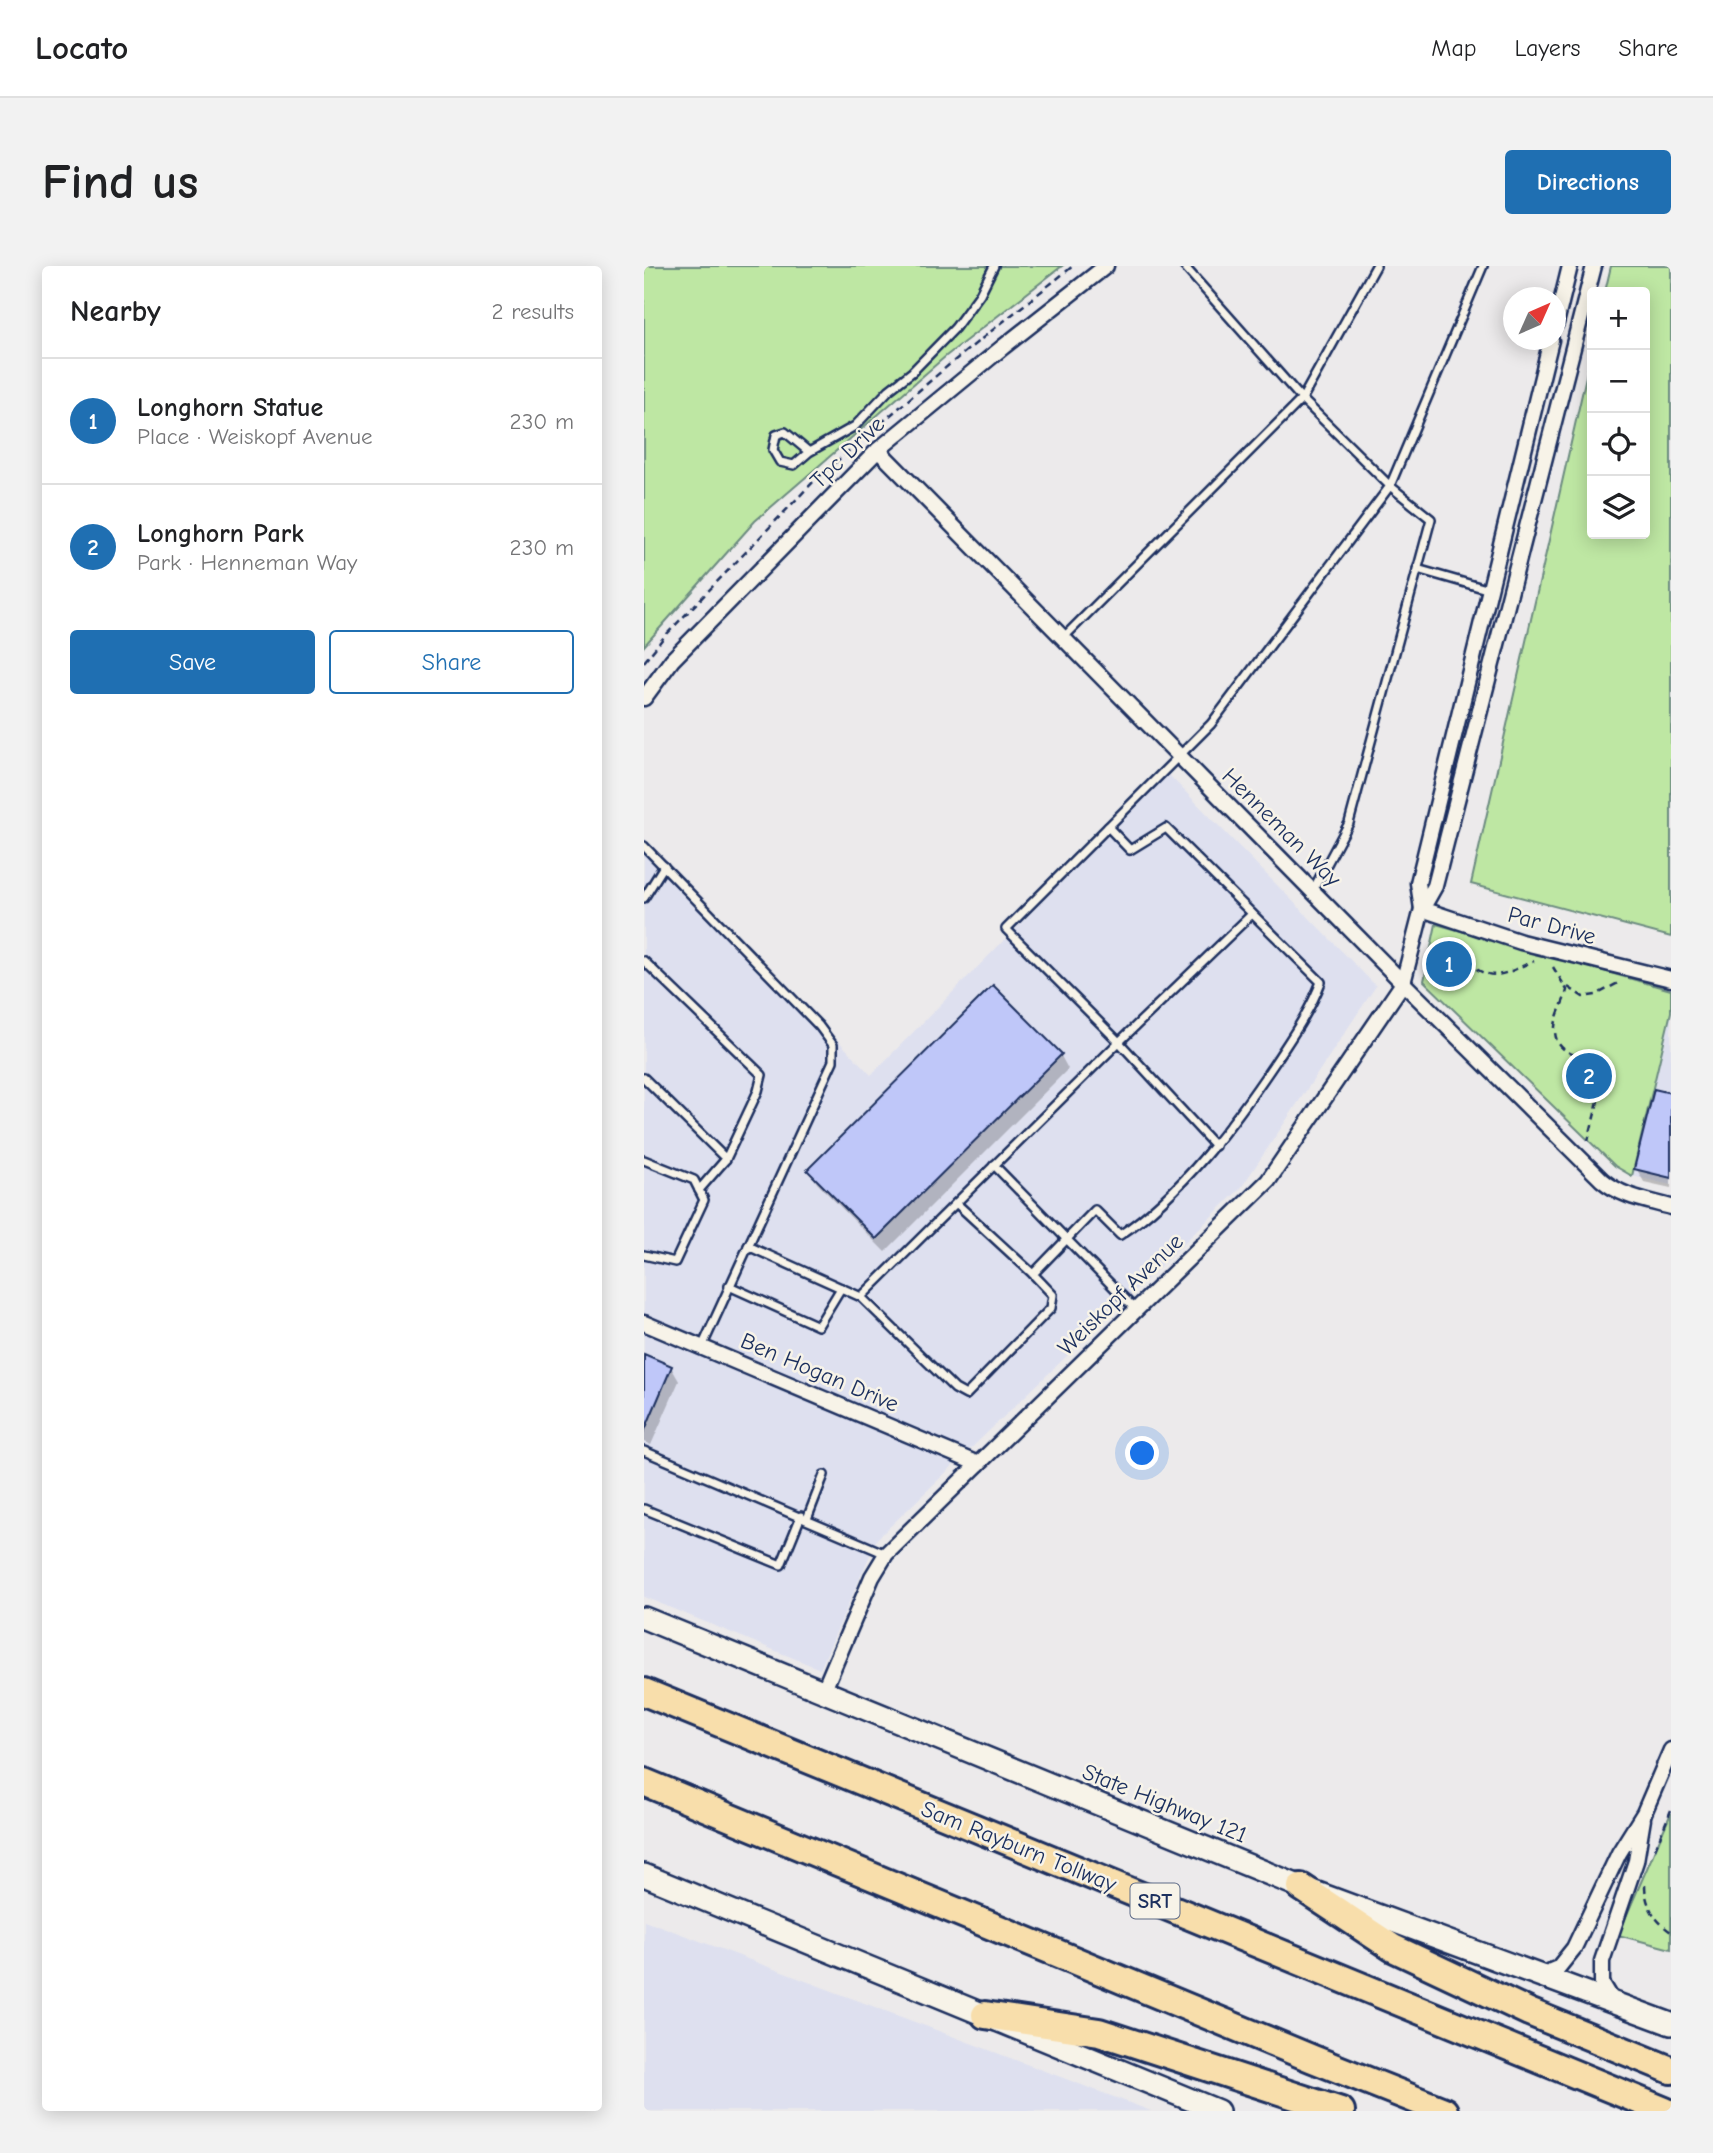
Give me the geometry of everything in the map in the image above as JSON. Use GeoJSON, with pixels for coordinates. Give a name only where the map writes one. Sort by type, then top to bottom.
{"type":"FeatureCollection","features":[{"type":"Feature","properties":{"kind":"highway","name":"Sam Rayburn Tollway"},"geometry":{"type":"LineString","coordinates":[[644,1692],[1665,2111]]}},
{"type":"Feature","properties":{"kind":"highway"},"geometry":{"type":"LineString","coordinates":[[644,1782],[1444,2111]]}},
{"type":"Feature","properties":{"kind":"highway"},"geometry":{"type":"LineString","coordinates":[[1301,1887],[1394,1948],[1529,2012],[1671,2070]]}},
{"type":"Feature","properties":{"kind":"highway"},"geometry":{"type":"LineString","coordinates":[[985,2015],[1099,2032],[1340,2111]]}},
{"type":"Feature","properties":{"kind":"main road","name":"State Highway 121"},"geometry":{"type":"LineString","coordinates":[[644,1618],[1301,1887],[1671,2024]]}},
{"type":"Feature","properties":{"kind":"main road"},"geometry":{"type":"LineString","coordinates":[[644,1875],[1219,2111]]}},
{"type":"Feature","properties":{"kind":"street","name":"Tpc Drive"},"geometry":{"type":"LineString","coordinates":[[644,698],[672,660],[878,450],[1106,266]]}},
{"type":"Feature","properties":{"kind":"street"},"geometry":{"type":"LineString","coordinates":[[1565,287],[1570,266]]}},
{"type":"Feature","properties":{"kind":"street"},"geometry":{"type":"LineString","coordinates":[[1422,909],[1435,886],[1594,266]]}},
{"type":"Feature","properties":{"kind":"street"},"geometry":{"type":"LineString","coordinates":[[1422,909],[1418,883],[1550,350]]}},
{"type":"Feature","properties":{"kind":"street","name":"Henneman Way"},"geometry":{"type":"LineString","coordinates":[[878,450],[1312,891],[1613,1189],[1628,1196],[1671,1207]]}},
{"type":"Feature","properties":{"kind":"street","name":"Par Drive"},"geometry":{"type":"LineString","coordinates":[[1422,909],[1521,942],[1671,979]]}},
{"type":"Feature","properties":{"kind":"street","name":"Weiskopf Avenue"},"geometry":{"type":"LineString","coordinates":[[823,1692],[872,1577],[886,1554],[1268,1181],[1404,983],[1422,909]]}},
{"type":"Feature","properties":{"kind":"street","name":"Ben Hogan Drive"},"geometry":{"type":"LineString","coordinates":[[644,1323],[978,1464]]}},
{"type":"Feature","properties":{"kind":"street"},"geometry":{"type":"LineString","coordinates":[[1539,1976],[1558,1968],[1569,1956],[1619,1853],[1644,1813],[1671,1750]]}},
{"type":"Feature","properties":{"kind":"street"},"geometry":{"type":"LineString","coordinates":[[1614,2004],[1602,1983],[1601,1961],[1636,1861],[1644,1813]]}},
{"type":"Feature","properties":{"kind":"lane"},"geometry":{"type":"LineString","coordinates":[[809,452],[785,432],[776,435],[774,450],[780,462],[794,465],[809,452],[855,426],[955,328],[980,294],[994,266]]}},
{"type":"Feature","properties":{"kind":"lane"},"geometry":{"type":"LineString","coordinates":[[1184,266],[1302,398],[1390,486],[1431,520],[1349,823],[1312,891]]}},
{"type":"Feature","properties":{"kind":"lane"},"geometry":{"type":"LineString","coordinates":[[1063,638],[1302,398],[1376,266]]}},
{"type":"Feature","properties":{"kind":"lane"},"geometry":{"type":"LineString","coordinates":[[1215,1146],[1119,1042],[1006,929],[1211,724],[1390,486],[1483,266]]}},
{"type":"Feature","properties":{"kind":"lane"},"geometry":{"type":"LineString","coordinates":[[1417,569],[1490,590]]}},
{"type":"Feature","properties":{"kind":"lane"},"geometry":{"type":"LineString","coordinates":[[1033,1274],[1095,1210],[1120,1235],[1142,1220],[1215,1146],[1256,1091],[1311,1008],[1321,982],[1166,828],[1130,850],[1108,827]]}},
{"type":"Feature","properties":{"kind":"lane"},"geometry":{"type":"LineString","coordinates":[[644,846],[819,1026],[833,1045],[833,1061],[702,1347]]}},
{"type":"Feature","properties":{"kind":"lane"},"geometry":{"type":"LineString","coordinates":[[644,898],[664,866]]}},
{"type":"Feature","properties":{"kind":"lane"},"geometry":{"type":"LineString","coordinates":[[860,1297],[1252,914]]}},
{"type":"Feature","properties":{"kind":"lane"},"geometry":{"type":"LineString","coordinates":[[644,961],[762,1075],[758,1091],[726,1159],[699,1190]]}},
{"type":"Feature","properties":{"kind":"lane"},"geometry":{"type":"LineString","coordinates":[[644,1078],[726,1159]]}},
{"type":"Feature","properties":{"kind":"lane"},"geometry":{"type":"LineString","coordinates":[[644,1160],[694,1180],[704,1200],[675,1262],[644,1255]]}},
{"type":"Feature","properties":{"kind":"lane"},"geometry":{"type":"LineString","coordinates":[[994,1165],[1136,1310]]}},
{"type":"Feature","properties":{"kind":"lane"},"geometry":{"type":"LineString","coordinates":[[748,1246],[860,1297],[956,1390],[966,1395],[1051,1308],[1053,1295],[956,1203]]}},
{"type":"Feature","properties":{"kind":"lane"},"geometry":{"type":"LineString","coordinates":[[729,1286],[818,1326],[841,1288]]}},
{"type":"Feature","properties":{"kind":"lane"},"geometry":{"type":"LineString","coordinates":[[644,1452],[804,1517],[886,1554]]}},
{"type":"Feature","properties":{"kind":"lane"},"geometry":{"type":"LineString","coordinates":[[644,1509],[781,1565],[824,1475]]}},
{"type":"Feature","properties":{"kind":"path"},"geometry":{"type":"LineString","coordinates":[[1463,959],[1464,972],[1458,981],[1444,981],[1433,970],[1441,947],[1450,949],[1487,975],[1500,975],[1536,961]]}},
{"type":"Feature","properties":{"kind":"path"},"geometry":{"type":"LineString","coordinates":[[1548,964],[1556,969],[1567,990],[1557,1019],[1556,1036],[1569,1053],[1576,1058],[1595,1062],[1605,1073],[1588,1140]]}},
{"type":"Feature","properties":{"kind":"path"},"geometry":{"type":"LineString","coordinates":[[1565,985],[1583,997],[1596,995],[1618,983]]}},
{"type":"Feature","properties":{"kind":"path"},"geometry":{"type":"LineString","coordinates":[[1653,1856],[1671,1810]]}},
{"type":"Feature","properties":{"kind":"path"},"geometry":{"type":"LineString","coordinates":[[1645,1879],[1645,1893],[1651,1911],[1671,1932]]}},
{"type":"Feature","properties":{"kind":"shaded area"},"geometry":{"type":"Polygon","coordinates":[[[1168,774],[1376,986],[1241,1188],[877,1539],[820,1669],[644,1597],[644,838],[871,1075],[1168,774]]]}},
{"type":"Feature","properties":{"kind":"shaded area"},"geometry":{"type":"Polygon","coordinates":[[[1671,1012],[1671,1185],[1632,1176],[1671,1012]]]}},
{"type":"Feature","properties":{"kind":"shaded area"},"geometry":{"type":"Polygon","coordinates":[[[644,1920],[1151,2111],[644,2111],[644,1920]]]}},
{"type":"Feature","properties":{"kind":"green space"},"geometry":{"type":"Polygon","coordinates":[[[644,266],[1062,266],[946,356],[755,521],[644,646],[644,266]]]}},
{"type":"Feature","properties":{"kind":"green space"},"geometry":{"type":"Polygon","coordinates":[[[1611,266],[1671,266],[1671,937],[1471,884],[1587,372],[1587,539],[1650,539],[1650,287],[1606,287],[1611,266]]]}},
{"type":"Feature","properties":{"kind":"green space"},"geometry":{"type":"Polygon","coordinates":[[[1436,924],[1671,990],[1671,1012],[1632,1176],[1615,1166],[1424,981],[1436,924]]]}},
{"type":"Feature","properties":{"kind":"green space"},"geometry":{"type":"Polygon","coordinates":[[[1671,1813],[1671,1949],[1618,1935],[1671,1813]]]}},
{"type":"Feature","properties":{"kind":"building"},"geometry":{"type":"Polygon","coordinates":[[[993,985],[1062,1054],[876,1239],[807,1170],[993,985]]]}},
{"type":"Feature","properties":{"kind":"building"},"geometry":{"type":"Polygon","coordinates":[[[1654,1089],[1671,1093],[1671,1178],[1634,1169],[1654,1089]]]}},
{"type":"Feature","properties":{"kind":"building"},"geometry":{"type":"Polygon","coordinates":[[[644,1354],[672,1366],[644,1432],[644,1354]]]}},
{"type":"Feature","properties":{"kind":"place","name":"Longhorn Statue"},"geometry":{"type":"Point","coordinates":[1449,964]}},
{"type":"Feature","properties":{"kind":"place","name":"Longhorn Park"},"geometry":{"type":"Point","coordinates":[1589,1076]}}]}
